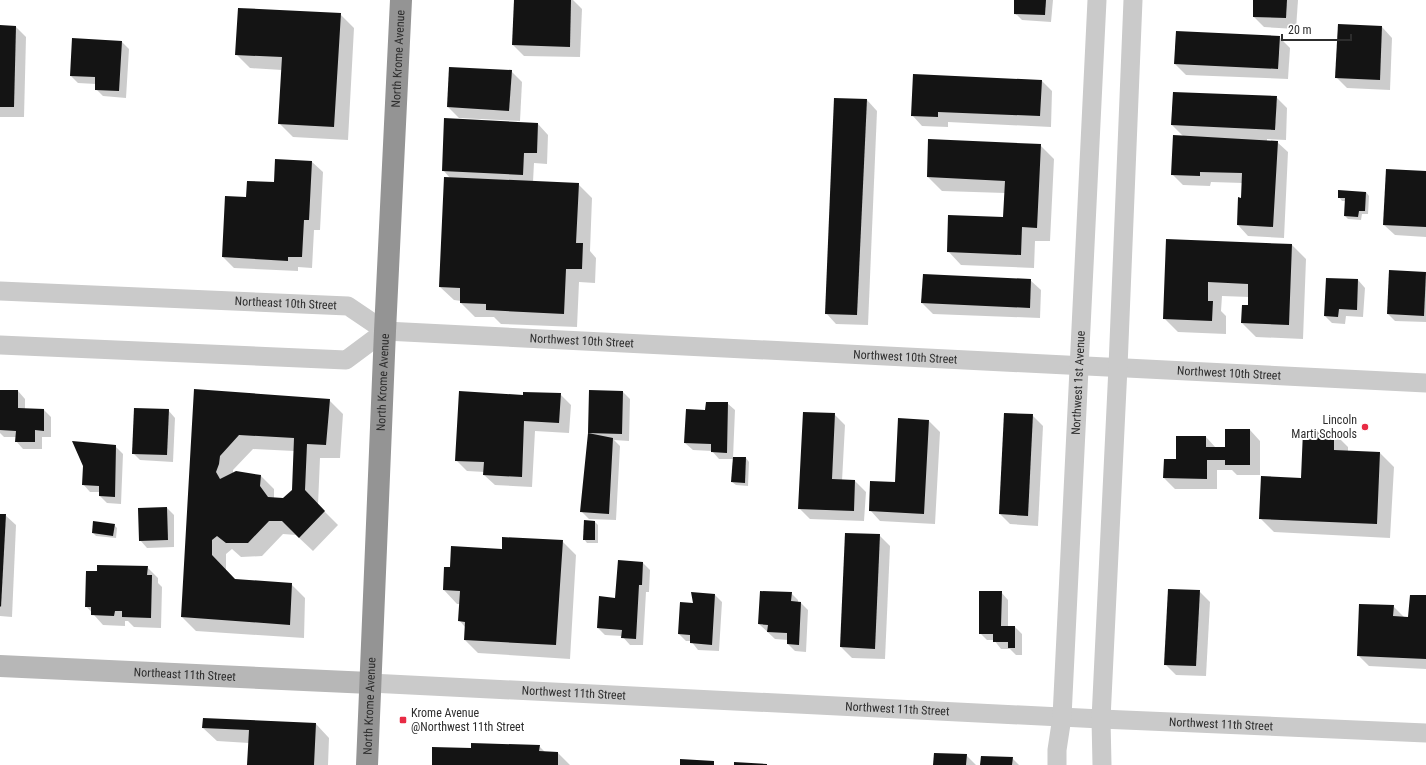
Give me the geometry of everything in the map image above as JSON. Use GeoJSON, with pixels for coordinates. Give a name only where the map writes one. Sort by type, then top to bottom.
{"type":"FeatureCollection","features":[{"type":"Feature","properties":{"kind":"highway","name":"North Krome Avenue"},"geometry":{"type":"LineString","coordinates":[[367,765],[385,331],[401,0]]}},
{"type":"Feature","properties":{"kind":"street","name":"Northwest 1st Avenue"},"geometry":{"type":"LineString","coordinates":[[1057,765],[1057,750],[1062,717],[1097,0]]}},
{"type":"Feature","properties":{"kind":"street"},"geometry":{"type":"LineString","coordinates":[[1102,765],[1101,720],[1118,367],[1133,0]]}},
{"type":"Feature","properties":{"kind":"street","name":"Northeast 10th Street"},"geometry":{"type":"LineString","coordinates":[[0,291],[348,306],[385,331]]}},
{"type":"Feature","properties":{"kind":"street"},"geometry":{"type":"LineString","coordinates":[[0,345],[346,360],[385,331]]}},
{"type":"Feature","properties":{"kind":"street","name":"Northwest 10th Street"},"geometry":{"type":"LineString","coordinates":[[385,331],[1426,383]]}},
{"type":"Feature","properties":{"kind":"street","name":"Northeast 11th Street"},"geometry":{"type":"LineString","coordinates":[[0,666],[370,683]]}},
{"type":"Feature","properties":{"kind":"street","name":"Northwest 11th Street"},"geometry":{"type":"LineString","coordinates":[[370,683],[1101,720],[1426,733]]}},
{"type":"Feature","properties":{"kind":"building"},"geometry":{"type":"Polygon","coordinates":[[[514,0],[571,0],[570,47],[512,45],[514,0]]]}},
{"type":"Feature","properties":{"kind":"building"},"geometry":{"type":"Polygon","coordinates":[[[1014,0],[1046,0],[1045,15],[1014,14],[1014,0]]]}},
{"type":"Feature","properties":{"kind":"building"},"geometry":{"type":"Polygon","coordinates":[[[1253,0],[1287,0],[1286,18],[1253,17],[1253,0]]]}},
{"type":"Feature","properties":{"kind":"building"},"geometry":{"type":"Polygon","coordinates":[[[238,8],[341,13],[334,127],[278,124],[282,57],[235,55],[238,8]]]}},
{"type":"Feature","properties":{"kind":"building"},"geometry":{"type":"Polygon","coordinates":[[[1338,24],[1382,26],[1380,80],[1335,78],[1338,24]]]}},
{"type":"Feature","properties":{"kind":"building"},"geometry":{"type":"Polygon","coordinates":[[[0,25],[16,26],[14,107],[0,107],[0,25]]]}},
{"type":"Feature","properties":{"kind":"building"},"geometry":{"type":"Polygon","coordinates":[[[1176,31],[1280,36],[1278,69],[1174,64],[1176,31]]]}},
{"type":"Feature","properties":{"kind":"building"},"geometry":{"type":"Polygon","coordinates":[[[72,38],[122,41],[119,91],[95,90],[95,77],[70,76],[72,38]]]}},
{"type":"Feature","properties":{"kind":"building"},"geometry":{"type":"Polygon","coordinates":[[[449,67],[512,70],[509,111],[447,107],[449,67]]]}},
{"type":"Feature","properties":{"kind":"building"},"geometry":{"type":"Polygon","coordinates":[[[913,74],[1042,80],[1040,116],[938,112],[938,117],[911,116],[913,74]]]}},
{"type":"Feature","properties":{"kind":"building"},"geometry":{"type":"Polygon","coordinates":[[[1173,92],[1277,96],[1275,130],[1171,125],[1173,92]]]}},
{"type":"Feature","properties":{"kind":"building"},"geometry":{"type":"Polygon","coordinates":[[[834,98],[867,99],[857,315],[825,314],[834,98]]]}},
{"type":"Feature","properties":{"kind":"building"},"geometry":{"type":"Polygon","coordinates":[[[444,118],[538,123],[537,153],[524,153],[523,175],[442,171],[444,118]]]}},
{"type":"Feature","properties":{"kind":"building"},"geometry":{"type":"Polygon","coordinates":[[[1173,135],[1278,141],[1273,227],[1237,225],[1238,197],[1241,198],[1242,173],[1200,172],[1200,176],[1171,175],[1173,135]]]}},
{"type":"Feature","properties":{"kind":"building"},"geometry":{"type":"Polygon","coordinates":[[[928,139],[1041,144],[1037,228],[1022,227],[1021,255],[947,252],[948,215],[1003,217],[1005,181],[927,177],[928,139]]]}},
{"type":"Feature","properties":{"kind":"building"},"geometry":{"type":"Polygon","coordinates":[[[275,159],[312,161],[309,220],[304,220],[302,257],[288,257],[288,261],[222,257],[225,196],[246,197],[247,181],[274,182],[275,159]]]}},
{"type":"Feature","properties":{"kind":"building"},"geometry":{"type":"Polygon","coordinates":[[[1386,169],[1426,171],[1426,227],[1383,225],[1386,169]]]}},
{"type":"Feature","properties":{"kind":"building"},"geometry":{"type":"Polygon","coordinates":[[[444,177],[579,183],[576,243],[583,243],[582,269],[566,269],[564,314],[486,310],[486,304],[460,303],[460,288],[439,287],[444,177]]]}},
{"type":"Feature","properties":{"kind":"building"},"geometry":{"type":"Polygon","coordinates":[[[1338,190],[1366,192],[1365,211],[1359,211],[1358,217],[1344,216],[1345,198],[1338,198],[1338,190]]]}},
{"type":"Feature","properties":{"kind":"building"},"geometry":{"type":"Polygon","coordinates":[[[1166,239],[1292,244],[1289,325],[1241,323],[1242,305],[1248,305],[1248,284],[1208,282],[1208,301],[1213,301],[1212,321],[1163,319],[1166,239]]]}},
{"type":"Feature","properties":{"kind":"building"},"geometry":{"type":"Polygon","coordinates":[[[1389,270],[1426,272],[1424,316],[1387,314],[1389,270]]]}},
{"type":"Feature","properties":{"kind":"building"},"geometry":{"type":"Polygon","coordinates":[[[923,274],[1031,279],[1030,308],[921,303],[923,274]]]}},
{"type":"Feature","properties":{"kind":"building"},"geometry":{"type":"Polygon","coordinates":[[[1326,278],[1358,279],[1357,310],[1339,309],[1338,317],[1324,316],[1326,278]]]}},
{"type":"Feature","properties":{"kind":"building"},"geometry":{"type":"Polygon","coordinates":[[[194,389],[330,399],[326,445],[307,444],[305,490],[325,511],[299,538],[282,521],[269,521],[248,543],[226,543],[217,536],[212,540],[212,555],[235,579],[292,583],[290,625],[181,617],[194,389]],[[239,435],[220,456],[216,472],[220,479],[236,471],[261,475],[260,486],[268,497],[283,498],[292,490],[294,438],[239,435]]]}},
{"type":"Feature","properties":{"kind":"building"},"geometry":{"type":"Polygon","coordinates":[[[0,390],[18,390],[18,408],[44,409],[44,431],[35,430],[35,442],[15,442],[16,431],[0,430],[0,390]]]}},
{"type":"Feature","properties":{"kind":"building"},"geometry":{"type":"Polygon","coordinates":[[[589,390],[623,391],[622,434],[588,433],[589,390]]]}},
{"type":"Feature","properties":{"kind":"building"},"geometry":{"type":"Polygon","coordinates":[[[459,391],[523,395],[523,392],[561,393],[559,423],[524,421],[522,477],[483,475],[484,462],[455,461],[459,391]]]}},
{"type":"Feature","properties":{"kind":"building"},"geometry":{"type":"Polygon","coordinates":[[[706,402],[728,402],[727,453],[711,452],[711,444],[684,443],[686,409],[705,410],[706,402]]]}},
{"type":"Feature","properties":{"kind":"building"},"geometry":{"type":"Polygon","coordinates":[[[134,408],[169,409],[167,455],[132,454],[134,408]]]}},
{"type":"Feature","properties":{"kind":"building"},"geometry":{"type":"Polygon","coordinates":[[[803,412],[835,413],[832,479],[855,480],[854,511],[798,509],[803,412]]]}},
{"type":"Feature","properties":{"kind":"building"},"geometry":{"type":"Polygon","coordinates":[[[1004,413],[1033,414],[1028,516],[999,514],[1004,413]]]}},
{"type":"Feature","properties":{"kind":"building"},"geometry":{"type":"Polygon","coordinates":[[[898,418],[929,420],[924,514],[869,511],[870,481],[895,482],[898,418]]]}},
{"type":"Feature","properties":{"kind":"building"},"geometry":{"type":"Polygon","coordinates":[[[1225,429],[1250,429],[1250,465],[1225,465],[1225,460],[1207,460],[1207,479],[1163,478],[1164,459],[1176,459],[1176,436],[1206,436],[1206,447],[1225,447],[1225,429]]]}},
{"type":"Feature","properties":{"kind":"building"},"geometry":{"type":"Polygon","coordinates":[[[1303,431],[1334,432],[1334,450],[1380,452],[1377,524],[1259,519],[1261,476],[1301,478],[1303,431]]]}},
{"type":"Feature","properties":{"kind":"building"},"geometry":{"type":"Polygon","coordinates":[[[588,433],[613,438],[609,514],[580,512],[588,433]]]}},
{"type":"Feature","properties":{"kind":"building"},"geometry":{"type":"Polygon","coordinates":[[[72,441],[116,445],[115,497],[99,496],[99,486],[82,485],[83,466],[72,441]]]}},
{"type":"Feature","properties":{"kind":"building"},"geometry":{"type":"Polygon","coordinates":[[[733,457],[746,457],[745,483],[731,482],[733,457]]]}},
{"type":"Feature","properties":{"kind":"building"},"geometry":{"type":"Polygon","coordinates":[[[167,507],[168,540],[139,541],[138,508],[167,507]]]}},
{"type":"Feature","properties":{"kind":"building"},"geometry":{"type":"Polygon","coordinates":[[[0,514],[6,514],[1,607],[0,606],[0,514]]]}},
{"type":"Feature","properties":{"kind":"building"},"geometry":{"type":"Polygon","coordinates":[[[584,520],[595,521],[595,540],[583,540],[584,520]]]}},
{"type":"Feature","properties":{"kind":"building"},"geometry":{"type":"Polygon","coordinates":[[[93,521],[115,524],[113,536],[92,533],[93,521]]]}},
{"type":"Feature","properties":{"kind":"building"},"geometry":{"type":"Polygon","coordinates":[[[845,533],[880,534],[875,649],[840,647],[845,533]]]}},
{"type":"Feature","properties":{"kind":"building"},"geometry":{"type":"Polygon","coordinates":[[[502,537],[563,540],[556,645],[464,640],[465,622],[458,621],[460,591],[443,590],[444,567],[450,567],[451,546],[502,549],[502,537]]]}},
{"type":"Feature","properties":{"kind":"building"},"geometry":{"type":"Polygon","coordinates":[[[618,560],[643,562],[642,585],[639,585],[636,639],[621,638],[622,630],[597,628],[599,596],[615,598],[618,560]]]}},
{"type":"Feature","properties":{"kind":"building"},"geometry":{"type":"Polygon","coordinates":[[[97,565],[148,566],[147,575],[152,575],[151,618],[122,617],[122,611],[115,611],[114,616],[91,615],[91,607],[85,607],[86,571],[97,571],[97,565]]]}},
{"type":"Feature","properties":{"kind":"building"},"geometry":{"type":"Polygon","coordinates":[[[1168,589],[1200,590],[1196,666],[1164,665],[1168,589]]]}},
{"type":"Feature","properties":{"kind":"building"},"geometry":{"type":"Polygon","coordinates":[[[760,591],[792,592],[791,601],[801,602],[799,645],[787,644],[787,633],[767,632],[768,625],[758,624],[760,591]]]}},
{"type":"Feature","properties":{"kind":"building"},"geometry":{"type":"Polygon","coordinates":[[[979,591],[1002,591],[1001,626],[1015,626],[1015,648],[1008,648],[1008,642],[993,642],[993,634],[979,634],[979,591]]]}},
{"type":"Feature","properties":{"kind":"building"},"geometry":{"type":"Polygon","coordinates":[[[691,592],[715,594],[712,645],[690,643],[690,635],[678,634],[680,602],[693,603],[691,592]]]}},
{"type":"Feature","properties":{"kind":"building"},"geometry":{"type":"Polygon","coordinates":[[[1410,595],[1426,595],[1426,659],[1357,656],[1359,604],[1394,605],[1393,616],[1408,617],[1410,595]]]}},
{"type":"Feature","properties":{"kind":"building"},"geometry":{"type":"Polygon","coordinates":[[[203,718],[316,723],[314,765],[247,765],[249,730],[202,728],[203,718]]]}},
{"type":"Feature","properties":{"kind":"building"},"geometry":{"type":"Polygon","coordinates":[[[471,743],[540,745],[539,751],[558,752],[558,765],[432,765],[432,747],[471,748],[471,743]]]}},
{"type":"Feature","properties":{"kind":"building"},"geometry":{"type":"Polygon","coordinates":[[[934,753],[967,754],[966,765],[933,765],[934,753]]]}},
{"type":"Feature","properties":{"kind":"building"},"geometry":{"type":"Polygon","coordinates":[[[981,756],[1013,757],[1012,765],[980,765],[981,756]]]}},
{"type":"Feature","properties":{"kind":"building"},"geometry":{"type":"Polygon","coordinates":[[[680,759],[714,761],[714,765],[680,765],[680,759]]]}},
{"type":"Feature","properties":{"kind":"building"},"geometry":{"type":"Polygon","coordinates":[[[734,762],[767,764],[767,765],[734,765],[734,762]]]}},
{"type":"Feature","properties":{"kind":"place","name":"Lincoln Marti Schools"},"geometry":{"type":"Point","coordinates":[1365,427]}},
{"type":"Feature","properties":{"kind":"place","name":"Krome Avenue @Northwest 11th Street"},"geometry":{"type":"Point","coordinates":[403,720]}}]}
